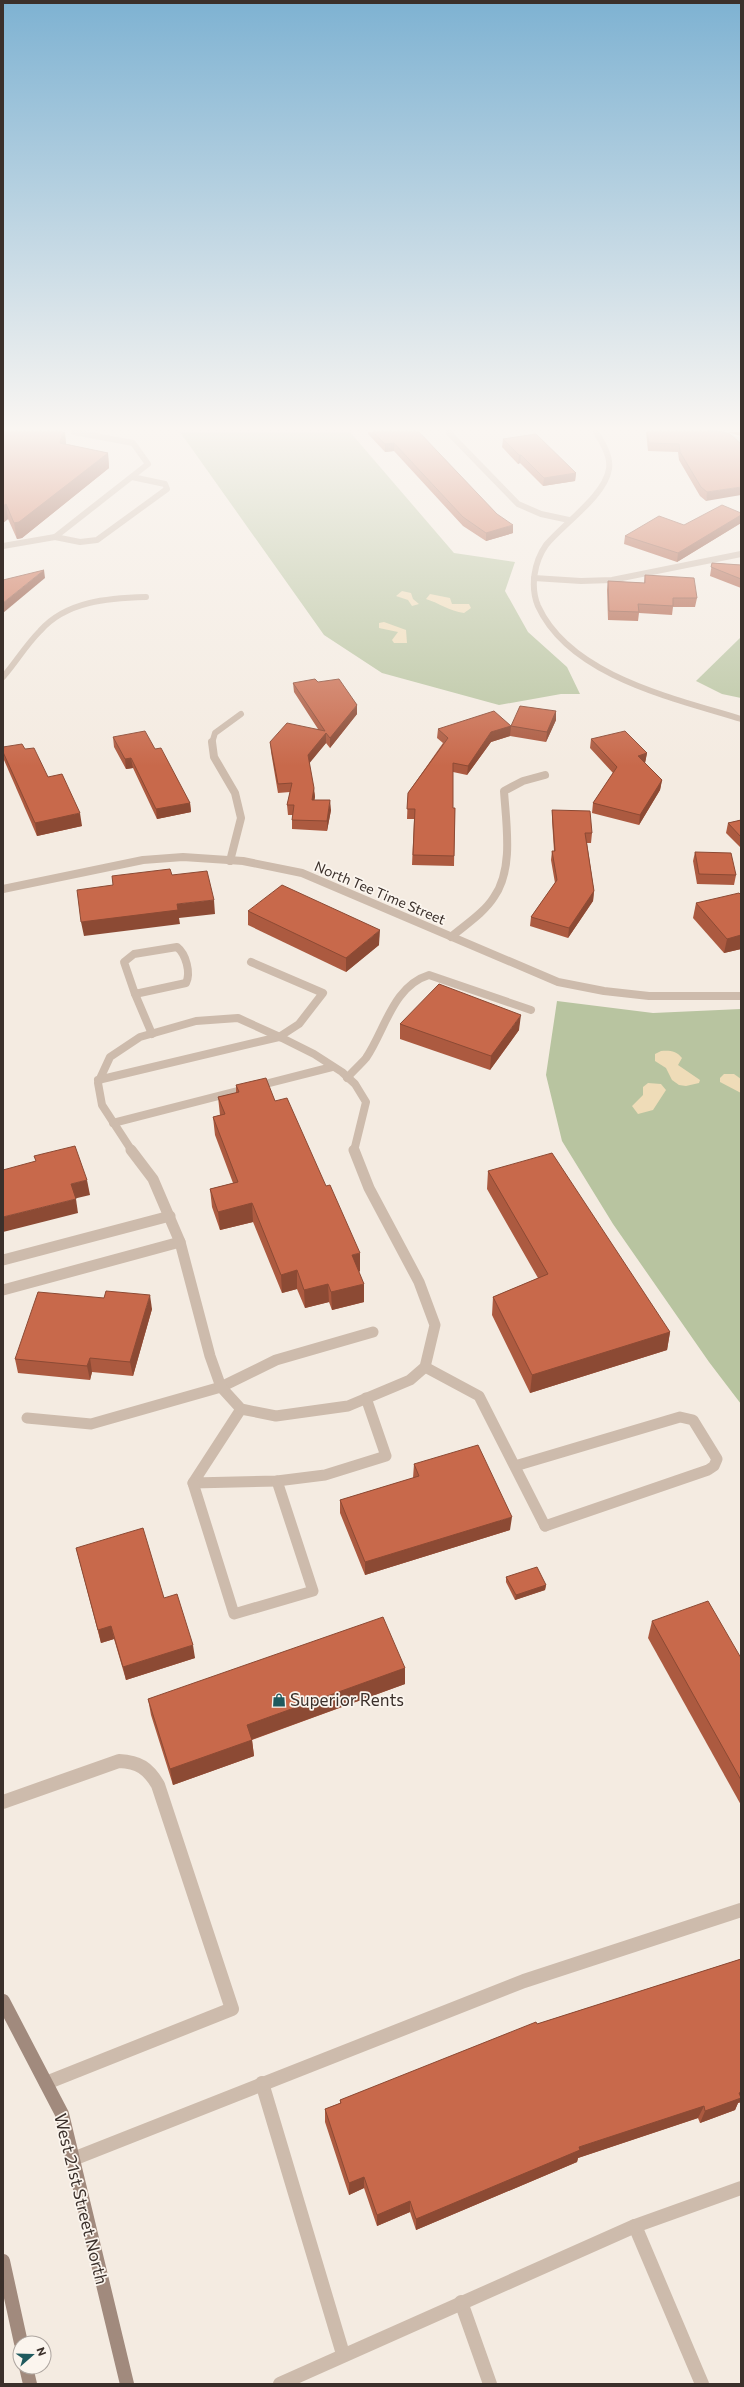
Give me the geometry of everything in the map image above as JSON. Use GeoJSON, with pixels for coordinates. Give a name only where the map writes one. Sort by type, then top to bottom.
{"type":"FeatureCollection","features":[{"type":"Feature","properties":{"kind":"main road","name":"West 21st Street North"},"geometry":{"type":"LineString","coordinates":[[3,2001],[62,2114],[127,2384]]}},
{"type":"Feature","properties":{"kind":"main road"},"geometry":{"type":"LineString","coordinates":[[3,2261],[19,2335]]}},
{"type":"Feature","properties":{"kind":"street"},"geometry":{"type":"LineString","coordinates":[[3,546],[18,543]]}},
{"type":"Feature","properties":{"kind":"street"},"geometry":{"type":"LineString","coordinates":[[550,543],[537,561],[533,591],[543,620],[553,634],[582,656],[614,675],[642,687],[741,719]]}},
{"type":"Feature","properties":{"kind":"street"},"geometry":{"type":"LineString","coordinates":[[534,578],[581,581],[612,580],[741,554]]}},
{"type":"Feature","properties":{"kind":"street"},"geometry":{"type":"LineString","coordinates":[[3,677],[45,626],[72,609],[97,601],[122,598],[146,598]]}},
{"type":"Feature","properties":{"kind":"street"},"geometry":{"type":"LineString","coordinates":[[230,861],[241,818],[236,793],[214,757],[211,746],[215,733],[241,714]]}},
{"type":"Feature","properties":{"kind":"street"},"geometry":{"type":"LineString","coordinates":[[450,937],[494,898],[502,886],[507,843],[504,791],[523,781],[545,775]]}},
{"type":"Feature","properties":{"kind":"street","name":"North Tee Time Street"},"geometry":{"type":"LineString","coordinates":[[3,889],[142,860],[198,857],[272,865],[302,873],[558,982],[586,989],[648,997],[688,999],[741,996]]}},
{"type":"Feature","properties":{"kind":"street"},"geometry":{"type":"LineString","coordinates":[[134,994],[186,983],[188,979],[184,953],[181,949],[178,947],[134,954],[128,957],[124,962],[134,994],[152,1034]]}},
{"type":"Feature","properties":{"kind":"street"},"geometry":{"type":"LineString","coordinates":[[98,1080],[279,1037],[299,1024],[323,993],[251,962]]}},
{"type":"Feature","properties":{"kind":"street"},"geometry":{"type":"LineString","coordinates":[[347,1078],[366,1057],[387,1015],[416,979],[422,976],[429,975],[531,1010]]}},
{"type":"Feature","properties":{"kind":"street"},"geometry":{"type":"LineString","coordinates":[[238,1018],[279,1037],[332,1067],[354,1082],[366,1102],[354,1150],[369,1188],[419,1282],[435,1325],[425,1367],[410,1380],[348,1406],[276,1416],[241,1409],[221,1387],[210,1356],[180,1242],[170,1216],[153,1179],[102,1105],[98,1080],[110,1057],[140,1037],[152,1034],[196,1021],[238,1018]]}},
{"type":"Feature","properties":{"kind":"street"},"geometry":{"type":"LineString","coordinates":[[113,1123],[332,1067]]}},
{"type":"Feature","properties":{"kind":"street"},"geometry":{"type":"LineString","coordinates":[[3,1260],[170,1216]]}},
{"type":"Feature","properties":{"kind":"street"},"geometry":{"type":"LineString","coordinates":[[3,1290],[180,1242]]}},
{"type":"Feature","properties":{"kind":"street"},"geometry":{"type":"LineString","coordinates":[[27,1418],[91,1424],[221,1387],[256,1368],[276,1360],[373,1332]]}},
{"type":"Feature","properties":{"kind":"street"},"geometry":{"type":"LineString","coordinates":[[425,1367],[479,1396],[545,1526],[708,1470],[714,1466],[718,1460],[693,1420],[680,1417],[515,1466]]}},
{"type":"Feature","properties":{"kind":"street"},"geometry":{"type":"LineString","coordinates":[[193,1483],[277,1481],[325,1475],[386,1456],[366,1398]]}},
{"type":"Feature","properties":{"kind":"street"},"geometry":{"type":"LineString","coordinates":[[193,1483],[241,1409]]}},
{"type":"Feature","properties":{"kind":"street"},"geometry":{"type":"LineString","coordinates":[[193,1483],[234,1614],[313,1591],[277,1481]]}},
{"type":"Feature","properties":{"kind":"street"},"geometry":{"type":"LineString","coordinates":[[3,1802],[119,1761],[134,1761],[149,1770],[158,1785],[232,2009],[46,2083]]}},
{"type":"Feature","properties":{"kind":"street"},"geometry":{"type":"LineString","coordinates":[[73,2159],[262,2083],[524,1981],[741,1910]]}},
{"type":"Feature","properties":{"kind":"street"},"geometry":{"type":"LineString","coordinates":[[262,2083],[343,2354]]}},
{"type":"Feature","properties":{"kind":"street"},"geometry":{"type":"LineString","coordinates":[[280,2384],[343,2354],[635,2226],[741,2188]]}},
{"type":"Feature","properties":{"kind":"street"},"geometry":{"type":"LineString","coordinates":[[635,2226],[702,2384]]}},
{"type":"Feature","properties":{"kind":"street"},"geometry":{"type":"LineString","coordinates":[[461,2302],[490,2384]]}},
{"type":"Feature","properties":{"kind":"green space"},"geometry":{"type":"Polygon","coordinates":[[[259,543],[446,543],[454,553],[515,562],[505,591],[528,632],[567,667],[580,694],[561,694],[499,705],[382,673],[324,635],[259,543]]]}},
{"type":"Feature","properties":{"kind":"green space"},"geometry":{"type":"Polygon","coordinates":[[[741,637],[741,698],[722,694],[696,681],[741,637]]]}},
{"type":"Feature","properties":{"kind":"green space"},"geometry":{"type":"Polygon","coordinates":[[[557,1001],[653,1013],[741,1009],[741,1404],[709,1362],[613,1224],[562,1141],[546,1075],[557,1001]]]}},
{"type":"Feature","properties":{"kind":"sand"},"geometry":{"type":"Polygon","coordinates":[[[402,591],[411,593],[413,599],[419,604],[412,606],[408,600],[396,596],[402,591]]]}},
{"type":"Feature","properties":{"kind":"sand"},"geometry":{"type":"Polygon","coordinates":[[[430,594],[450,598],[452,604],[469,604],[471,608],[464,613],[454,611],[426,599],[430,594]]]}},
{"type":"Feature","properties":{"kind":"sand"},"geometry":{"type":"Polygon","coordinates":[[[384,622],[406,630],[407,643],[394,643],[392,640],[398,632],[379,628],[379,623],[384,622]]]}},
{"type":"Feature","properties":{"kind":"sand"},"geometry":{"type":"Polygon","coordinates":[[[661,1051],[678,1054],[682,1058],[678,1065],[700,1080],[699,1083],[686,1086],[679,1085],[672,1080],[666,1068],[655,1061],[655,1054],[661,1051]]]}},
{"type":"Feature","properties":{"kind":"sand"},"geometry":{"type":"Polygon","coordinates":[[[724,1074],[734,1074],[741,1079],[741,1093],[720,1082],[720,1078],[724,1074]]]}},
{"type":"Feature","properties":{"kind":"sand"},"geometry":{"type":"Polygon","coordinates":[[[648,1083],[661,1084],[666,1090],[653,1110],[638,1114],[632,1106],[643,1095],[643,1087],[648,1083]]]}},
{"type":"Feature","properties":{"kind":"building"},"geometry":{"type":"Polygon","coordinates":[[[648,543],[694,543],[678,553],[648,543]]]}},
{"type":"Feature","properties":{"kind":"building"},"geometry":{"type":"Polygon","coordinates":[[[712,563],[741,565],[741,579],[711,567],[712,563]]]}},
{"type":"Feature","properties":{"kind":"building"},"geometry":{"type":"Polygon","coordinates":[[[44,570],[3,603],[3,580],[44,570]]]}},
{"type":"Feature","properties":{"kind":"building"},"geometry":{"type":"Polygon","coordinates":[[[645,575],[694,578],[697,598],[673,598],[673,606],[638,604],[639,612],[609,611],[608,581],[645,583],[645,575]]]}},
{"type":"Feature","properties":{"kind":"building"},"geometry":{"type":"Polygon","coordinates":[[[315,679],[318,682],[339,679],[357,705],[330,738],[326,733],[308,755],[314,788],[312,800],[330,800],[327,821],[292,820],[294,805],[287,805],[292,783],[278,784],[270,742],[287,723],[325,731],[293,683],[315,679]]]}},
{"type":"Feature","properties":{"kind":"building"},"geometry":{"type":"Polygon","coordinates":[[[520,706],[556,711],[547,732],[511,726],[520,706]]]}},
{"type":"Feature","properties":{"kind":"building"},"geometry":{"type":"Polygon","coordinates":[[[494,711],[511,726],[491,732],[468,766],[453,763],[453,808],[455,808],[454,856],[413,855],[415,809],[407,809],[408,793],[448,738],[438,729],[494,711]]]}},
{"type":"Feature","properties":{"kind":"building"},"geometry":{"type":"Polygon","coordinates":[[[145,731],[155,749],[161,748],[190,803],[156,809],[131,758],[125,759],[113,737],[145,731]]]}},
{"type":"Feature","properties":{"kind":"building"},"geometry":{"type":"Polygon","coordinates":[[[625,731],[647,753],[638,756],[662,780],[640,815],[593,803],[617,767],[591,739],[625,731]]]}},
{"type":"Feature","properties":{"kind":"building"},"geometry":{"type":"Polygon","coordinates":[[[22,744],[25,749],[34,748],[48,777],[62,774],[80,813],[35,823],[3,752],[3,747],[22,744]]]}},
{"type":"Feature","properties":{"kind":"building"},"geometry":{"type":"Polygon","coordinates":[[[552,810],[590,811],[592,833],[585,833],[594,891],[569,928],[531,917],[557,880],[552,851],[555,851],[552,810]]]}},
{"type":"Feature","properties":{"kind":"building"},"geometry":{"type":"Polygon","coordinates":[[[741,820],[741,837],[728,823],[741,820]]]}},
{"type":"Feature","properties":{"kind":"building"},"geometry":{"type":"Polygon","coordinates":[[[695,852],[731,853],[736,875],[699,874],[695,852]]]}},
{"type":"Feature","properties":{"kind":"building"},"geometry":{"type":"Polygon","coordinates":[[[170,869],[172,875],[207,871],[214,900],[177,904],[178,910],[81,922],[77,890],[113,885],[112,876],[170,869]]]}},
{"type":"Feature","properties":{"kind":"building"},"geometry":{"type":"Polygon","coordinates":[[[282,885],[380,930],[346,958],[248,911],[282,885]]]}},
{"type":"Feature","properties":{"kind":"building"},"geometry":{"type":"Polygon","coordinates":[[[739,893],[741,895],[741,935],[727,939],[696,903],[739,893]]]}},
{"type":"Feature","properties":{"kind":"building"},"geometry":{"type":"Polygon","coordinates":[[[439,984],[521,1015],[491,1056],[400,1024],[439,984]]]}},
{"type":"Feature","properties":{"kind":"building"},"geometry":{"type":"Polygon","coordinates":[[[266,1078],[275,1101],[287,1098],[326,1186],[330,1185],[360,1253],[352,1255],[364,1284],[331,1292],[328,1284],[304,1290],[297,1270],[281,1275],[252,1203],[218,1212],[210,1189],[238,1182],[213,1117],[225,1114],[218,1097],[239,1092],[236,1085],[266,1078]]]}},
{"type":"Feature","properties":{"kind":"building"},"geometry":{"type":"Polygon","coordinates":[[[75,1146],[87,1180],[71,1184],[76,1199],[3,1217],[3,1170],[36,1161],[34,1156],[75,1146]]]}},
{"type":"Feature","properties":{"kind":"building"},"geometry":{"type":"Polygon","coordinates":[[[552,1153],[670,1332],[532,1375],[493,1297],[548,1274],[488,1171],[552,1153]]]}},
{"type":"Feature","properties":{"kind":"building"},"geometry":{"type":"Polygon","coordinates":[[[106,1291],[150,1295],[130,1362],[90,1358],[87,1366],[15,1359],[38,1292],[104,1298],[106,1291]]]}},
{"type":"Feature","properties":{"kind":"building"},"geometry":{"type":"Polygon","coordinates":[[[478,1445],[512,1517],[365,1562],[340,1500],[419,1476],[414,1464],[478,1445]]]}},
{"type":"Feature","properties":{"kind":"building"},"geometry":{"type":"Polygon","coordinates":[[[143,1528],[164,1598],[177,1594],[193,1645],[123,1667],[111,1626],[98,1630],[76,1548],[143,1528]]]}},
{"type":"Feature","properties":{"kind":"building"},"geometry":{"type":"Polygon","coordinates":[[[537,1567],[546,1585],[516,1595],[506,1577],[537,1567]]]}},
{"type":"Feature","properties":{"kind":"building"},"geometry":{"type":"Polygon","coordinates":[[[708,1601],[741,1658],[741,1780],[652,1621],[708,1601]]]}},
{"type":"Feature","properties":{"kind":"building","name":"Superior Rents"},"geometry":{"type":"Polygon","coordinates":[[[383,1617],[405,1668],[247,1725],[252,1740],[170,1769],[148,1699],[383,1617]]]}},
{"type":"Feature","properties":{"kind":"building"},"geometry":{"type":"Polygon","coordinates":[[[741,1959],[741,2092],[739,2093],[741,2098],[705,2111],[704,2106],[579,2147],[580,2150],[416,2219],[410,2201],[377,2215],[364,2177],[349,2183],[325,2109],[341,2103],[340,2100],[536,2022],[537,2024],[741,1959]]]}},
{"type":"Feature","properties":{"kind":"place","name":"Superior Rents"},"geometry":{"type":"Point","coordinates":[279,1700]}}]}
